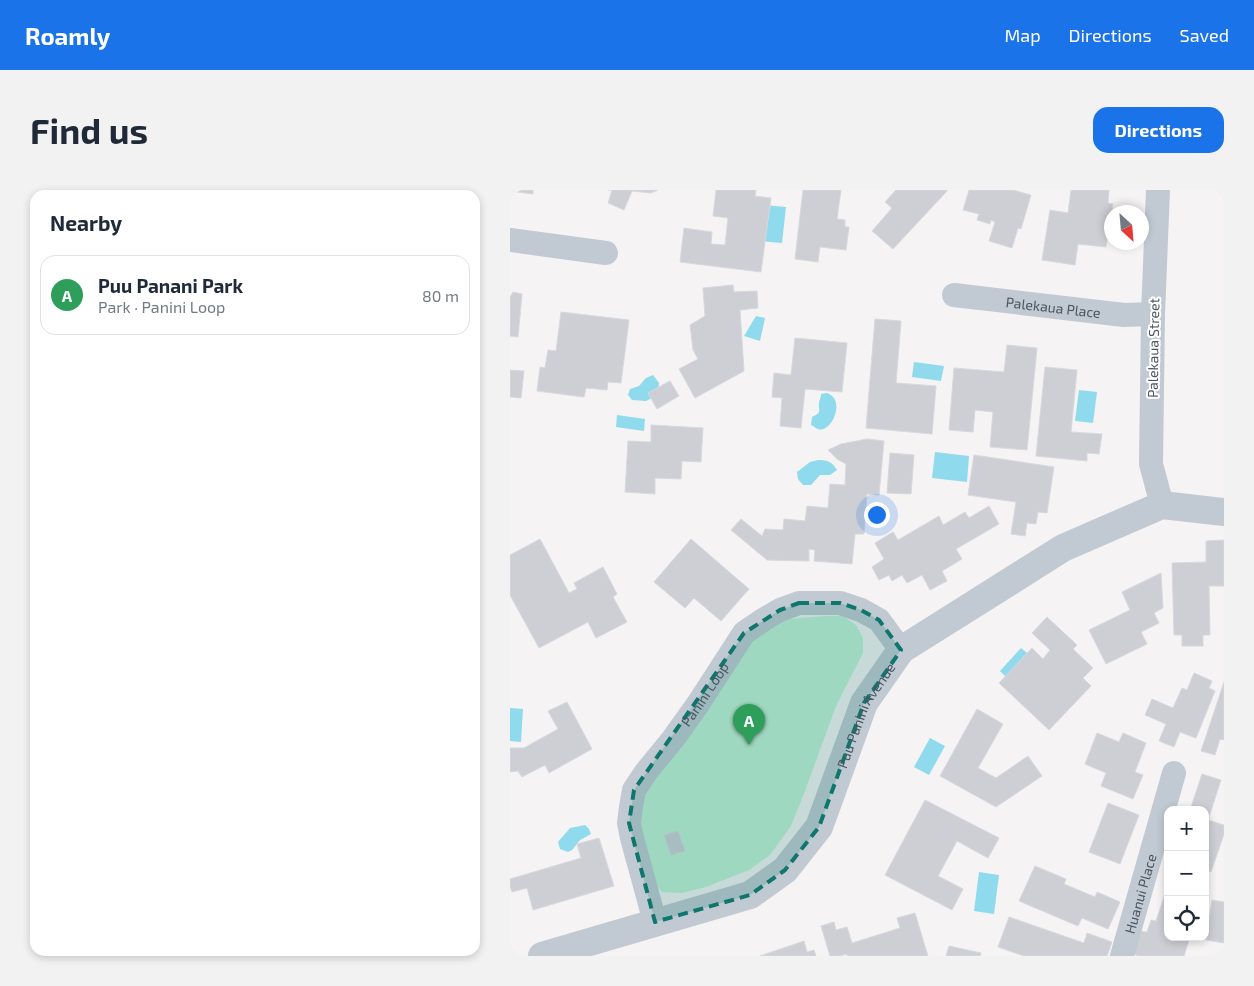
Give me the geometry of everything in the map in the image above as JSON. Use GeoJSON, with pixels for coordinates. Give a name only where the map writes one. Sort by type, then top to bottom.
{"type":"FeatureCollection","features":[{"type":"Feature","properties":{"kind":"street","name":"Palekaua Street"},"geometry":{"type":"LineString","coordinates":[[1158,190],[1153,314],[1151,464],[1162,505]]}},
{"type":"Feature","properties":{"kind":"street"},"geometry":{"type":"LineString","coordinates":[[510,240],[606,253]]}},
{"type":"Feature","properties":{"kind":"street","name":"Palekaua Place"},"geometry":{"type":"LineString","coordinates":[[954,295],[1124,315],[1153,314]]}},
{"type":"Feature","properties":{"kind":"street","name":"Puu Panini Avenue"},"geometry":{"type":"LineString","coordinates":[[542,956],[750,895],[785,870],[819,827],[864,702],[901,650],[1063,548],[1162,505],[1224,512]]}},
{"type":"Feature","properties":{"kind":"street","name":"Panini Loop"},"geometry":{"type":"LineString","coordinates":[[655,922],[629,823],[634,790],[698,704],[744,633],[774,613],[799,603],[840,603],[861,610],[879,620],[901,650]]}},
{"type":"Feature","properties":{"kind":"street","name":"Huanui Place"},"geometry":{"type":"LineString","coordinates":[[1122,956],[1174,773]]}},
{"type":"Feature","properties":{"kind":"highlighted area"},"geometry":{"type":"Polygon","coordinates":[[[799,603],[840,603],[861,610],[879,620],[901,650],[864,703],[819,827],[785,870],[750,895],[655,922],[629,823],[634,790],[744,633],[780,610],[799,603]]]}},
{"type":"Feature","properties":{"kind":"green space"},"geometry":{"type":"Polygon","coordinates":[[[843,616],[856,625],[863,638],[863,653],[836,706],[791,826],[770,855],[749,870],[706,887],[682,893],[662,892],[652,879],[642,850],[639,795],[737,657],[758,636],[789,619],[843,616]]]}},
{"type":"Feature","properties":{"kind":"water"},"geometry":{"type":"Polygon","coordinates":[[[764,205],[786,207],[782,243],[760,241],[764,205]]]}},
{"type":"Feature","properties":{"kind":"water"},"geometry":{"type":"Polygon","coordinates":[[[756,316],[765,318],[760,341],[744,336],[756,316]]]}},
{"type":"Feature","properties":{"kind":"water"},"geometry":{"type":"Polygon","coordinates":[[[914,362],[944,366],[941,381],[912,377],[914,362]]]}},
{"type":"Feature","properties":{"kind":"water"},"geometry":{"type":"Polygon","coordinates":[[[653,375],[659,383],[658,395],[646,401],[632,400],[628,395],[630,389],[639,386],[646,378],[653,375]]]}},
{"type":"Feature","properties":{"kind":"water"},"geometry":{"type":"Polygon","coordinates":[[[1079,390],[1097,392],[1093,423],[1075,421],[1079,390]]]}},
{"type":"Feature","properties":{"kind":"water"},"geometry":{"type":"Polygon","coordinates":[[[827,393],[836,402],[835,416],[828,426],[818,429],[811,425],[812,417],[819,412],[821,394],[827,393]]]}},
{"type":"Feature","properties":{"kind":"water"},"geometry":{"type":"Polygon","coordinates":[[[617,415],[645,419],[644,431],[616,427],[617,415]]]}},
{"type":"Feature","properties":{"kind":"water"},"geometry":{"type":"Polygon","coordinates":[[[935,452],[969,456],[967,482],[932,478],[935,452]]]}},
{"type":"Feature","properties":{"kind":"water"},"geometry":{"type":"Polygon","coordinates":[[[818,460],[829,462],[837,470],[830,475],[820,475],[811,485],[803,485],[798,479],[797,472],[810,462],[818,460]]]}},
{"type":"Feature","properties":{"kind":"water"},"geometry":{"type":"Polygon","coordinates":[[[1021,648],[1032,657],[1010,681],[1000,671],[1021,648]]]}},
{"type":"Feature","properties":{"kind":"water"},"geometry":{"type":"Polygon","coordinates":[[[510,708],[523,709],[521,742],[510,741],[510,708]]]}},
{"type":"Feature","properties":{"kind":"water"},"geometry":{"type":"Polygon","coordinates":[[[930,738],[945,746],[929,775],[914,767],[930,738]]]}},
{"type":"Feature","properties":{"kind":"water"},"geometry":{"type":"Polygon","coordinates":[[[585,825],[591,834],[580,840],[568,852],[560,849],[558,842],[570,828],[585,825]]]}},
{"type":"Feature","properties":{"kind":"water"},"geometry":{"type":"Polygon","coordinates":[[[979,872],[999,875],[994,914],[974,911],[979,872]]]}},
{"type":"Feature","properties":{"kind":"building"},"geometry":{"type":"Polygon","coordinates":[[[533,190],[533,194],[510,191],[533,190]]]}},
{"type":"Feature","properties":{"kind":"building"},"geometry":{"type":"Polygon","coordinates":[[[612,190],[658,190],[651,193],[632,191],[624,210],[608,203],[612,190]]]}},
{"type":"Feature","properties":{"kind":"building"},"geometry":{"type":"Polygon","coordinates":[[[716,190],[756,190],[755,196],[771,198],[761,272],[680,262],[684,228],[712,232],[711,244],[725,245],[728,218],[713,216],[716,190]]]}},
{"type":"Feature","properties":{"kind":"building"},"geometry":{"type":"Polygon","coordinates":[[[803,190],[841,190],[837,219],[845,220],[845,227],[849,227],[846,250],[820,247],[818,262],[795,259],[803,190]]]}},
{"type":"Feature","properties":{"kind":"building"},"geometry":{"type":"Polygon","coordinates":[[[896,190],[948,190],[893,249],[872,231],[892,208],[885,202],[896,190]]]}},
{"type":"Feature","properties":{"kind":"building"},"geometry":{"type":"Polygon","coordinates":[[[969,190],[1013,190],[1031,195],[1021,229],[1018,228],[1012,248],[989,241],[995,222],[991,220],[990,224],[977,220],[979,214],[963,210],[969,190]]]}},
{"type":"Feature","properties":{"kind":"building"},"geometry":{"type":"Polygon","coordinates":[[[1071,190],[1109,190],[1108,203],[1113,204],[1104,205],[1104,247],[1078,244],[1075,265],[1042,260],[1050,210],[1068,213],[1071,190]]]}},
{"type":"Feature","properties":{"kind":"building"},"geometry":{"type":"Polygon","coordinates":[[[733,285],[734,292],[757,291],[758,308],[740,310],[744,371],[695,398],[679,369],[698,359],[693,350],[690,325],[705,316],[703,288],[733,285]]]}},
{"type":"Feature","properties":{"kind":"building"},"geometry":{"type":"Polygon","coordinates":[[[513,292],[522,294],[518,337],[510,336],[510,297],[513,292]]]}},
{"type":"Feature","properties":{"kind":"building"},"geometry":{"type":"Polygon","coordinates":[[[561,312],[629,320],[621,383],[608,382],[607,390],[586,388],[584,397],[537,391],[540,367],[545,368],[548,350],[556,351],[561,312]]]}},
{"type":"Feature","properties":{"kind":"building"},"geometry":{"type":"Polygon","coordinates":[[[875,319],[901,321],[896,383],[936,386],[932,434],[866,428],[875,319]]]}},
{"type":"Feature","properties":{"kind":"building"},"geometry":{"type":"Polygon","coordinates":[[[795,338],[847,343],[842,392],[805,389],[801,428],[780,426],[782,398],[772,397],[774,373],[791,375],[795,338]]]}},
{"type":"Feature","properties":{"kind":"building"},"geometry":{"type":"Polygon","coordinates":[[[1007,345],[1037,348],[1027,450],[990,447],[993,412],[975,410],[973,432],[949,430],[954,368],[1004,372],[1007,345]]]}},
{"type":"Feature","properties":{"kind":"building"},"geometry":{"type":"Polygon","coordinates":[[[1045,367],[1077,370],[1071,432],[1102,434],[1099,454],[1087,453],[1087,461],[1036,456],[1045,367]]]}},
{"type":"Feature","properties":{"kind":"building"},"geometry":{"type":"Polygon","coordinates":[[[510,370],[524,371],[521,398],[510,397],[510,370]]]}},
{"type":"Feature","properties":{"kind":"building"},"geometry":{"type":"Polygon","coordinates":[[[670,381],[679,396],[657,409],[648,393],[670,381]]]}},
{"type":"Feature","properties":{"kind":"building"},"geometry":{"type":"Polygon","coordinates":[[[651,425],[703,428],[701,462],[682,461],[681,479],[655,478],[655,494],[625,492],[628,441],[651,442],[651,425]]]}},
{"type":"Feature","properties":{"kind":"building"},"geometry":{"type":"Polygon","coordinates":[[[867,439],[884,441],[879,495],[867,494],[864,534],[855,534],[852,564],[814,561],[815,550],[809,549],[809,561],[767,560],[731,530],[741,519],[762,536],[765,529],[783,530],[784,519],[805,521],[807,506],[828,508],[830,484],[845,485],[846,464],[837,459],[828,450],[841,444],[867,439]]]}},
{"type":"Feature","properties":{"kind":"building"},"geometry":{"type":"Polygon","coordinates":[[[890,453],[914,455],[911,494],[887,493],[890,453]]]}},
{"type":"Feature","properties":{"kind":"building"},"geometry":{"type":"Polygon","coordinates":[[[974,455],[1054,467],[1047,513],[1038,512],[1036,524],[1027,523],[1025,536],[1011,534],[1016,502],[968,495],[974,455]]]}},
{"type":"Feature","properties":{"kind":"building"},"geometry":{"type":"Polygon","coordinates":[[[989,506],[999,524],[956,549],[962,559],[942,571],[947,581],[930,590],[922,575],[907,583],[902,575],[892,581],[889,575],[879,580],[872,567],[884,559],[875,543],[893,532],[898,540],[939,516],[943,525],[965,512],[969,518],[989,506]]]}},
{"type":"Feature","properties":{"kind":"building"},"geometry":{"type":"Polygon","coordinates":[[[540,539],[569,593],[577,589],[574,583],[603,567],[617,594],[613,597],[627,622],[596,638],[588,622],[539,648],[510,595],[510,555],[540,539]]]}},
{"type":"Feature","properties":{"kind":"building"},"geometry":{"type":"Polygon","coordinates":[[[691,539],[749,589],[721,621],[694,598],[685,608],[654,582],[691,539]]]}},
{"type":"Feature","properties":{"kind":"building"},"geometry":{"type":"Polygon","coordinates":[[[1224,540],[1224,586],[1209,586],[1210,635],[1203,635],[1203,646],[1182,646],[1182,635],[1174,635],[1172,563],[1206,562],[1206,541],[1224,540]]]}},
{"type":"Feature","properties":{"kind":"building"},"geometry":{"type":"Polygon","coordinates":[[[1161,573],[1163,608],[1154,613],[1159,623],[1141,632],[1147,644],[1106,664],[1089,630],[1130,610],[1122,592],[1161,573]]]}},
{"type":"Feature","properties":{"kind":"building"},"geometry":{"type":"Polygon","coordinates":[[[1047,617],[1077,645],[1073,649],[1093,668],[1083,678],[1091,686],[1049,730],[999,683],[1032,648],[1043,659],[1050,650],[1032,633],[1047,617]]]}},
{"type":"Feature","properties":{"kind":"building"},"geometry":{"type":"Polygon","coordinates":[[[1194,673],[1212,681],[1209,688],[1215,691],[1196,738],[1180,732],[1174,747],[1159,741],[1166,724],[1145,715],[1152,699],[1173,708],[1182,688],[1187,690],[1194,673]]]}},
{"type":"Feature","properties":{"kind":"building"},"geometry":{"type":"Polygon","coordinates":[[[1224,682],[1224,740],[1220,739],[1215,755],[1201,751],[1224,682]]]}},
{"type":"Feature","properties":{"kind":"building"},"geometry":{"type":"Polygon","coordinates":[[[567,702],[592,749],[549,773],[545,765],[522,777],[518,771],[510,772],[510,748],[524,748],[558,729],[548,711],[567,702]]]}},
{"type":"Feature","properties":{"kind":"building"},"geometry":{"type":"Polygon","coordinates":[[[977,709],[1003,724],[978,768],[996,778],[1028,756],[1042,776],[996,807],[940,776],[977,709]]]}},
{"type":"Feature","properties":{"kind":"building"},"geometry":{"type":"Polygon","coordinates":[[[1097,733],[1119,742],[1123,733],[1146,743],[1135,772],[1143,775],[1133,799],[1101,786],[1106,773],[1085,764],[1097,733]]]}},
{"type":"Feature","properties":{"kind":"building"},"geometry":{"type":"Polygon","coordinates":[[[1202,774],[1221,780],[1209,817],[1209,806],[1191,806],[1202,774]]]}},
{"type":"Feature","properties":{"kind":"building"},"geometry":{"type":"Polygon","coordinates":[[[925,800],[999,838],[988,858],[957,841],[938,876],[963,889],[952,910],[885,875],[925,800]]]}},
{"type":"Feature","properties":{"kind":"building"},"geometry":{"type":"Polygon","coordinates":[[[1108,803],[1139,815],[1120,864],[1089,852],[1108,803]]]}},
{"type":"Feature","properties":{"kind":"building"},"geometry":{"type":"Polygon","coordinates":[[[1209,820],[1224,825],[1224,834],[1211,872],[1209,871],[1209,820]]]}},
{"type":"Feature","properties":{"kind":"building"},"geometry":{"type":"Polygon","coordinates":[[[678,831],[685,851],[671,855],[664,835],[678,831]]]}},
{"type":"Feature","properties":{"kind":"building"},"geometry":{"type":"Polygon","coordinates":[[[599,838],[614,886],[533,910],[527,888],[512,892],[510,879],[581,858],[577,844],[599,838]]]}},
{"type":"Feature","properties":{"kind":"building"},"geometry":{"type":"Polygon","coordinates":[[[1035,866],[1066,879],[1064,884],[1095,897],[1097,892],[1120,902],[1108,929],[1082,918],[1078,926],[1019,901],[1035,866]]]}},
{"type":"Feature","properties":{"kind":"building"},"geometry":{"type":"Polygon","coordinates":[[[1164,897],[1164,941],[1189,941],[1184,956],[1139,956],[1133,954],[1141,931],[1147,932],[1151,920],[1156,921],[1164,897]]]}},
{"type":"Feature","properties":{"kind":"building"},"geometry":{"type":"Polygon","coordinates":[[[1212,900],[1224,902],[1224,943],[1209,940],[1209,920],[1212,900]]]}},
{"type":"Feature","properties":{"kind":"building"},"geometry":{"type":"Polygon","coordinates":[[[915,913],[928,956],[847,956],[847,954],[830,956],[821,926],[834,922],[836,930],[847,927],[852,943],[900,928],[897,918],[915,913]]]}},
{"type":"Feature","properties":{"kind":"building"},"geometry":{"type":"Polygon","coordinates":[[[1009,917],[1084,943],[1087,933],[1112,942],[1107,956],[1024,956],[998,947],[1009,917]]]}},
{"type":"Feature","properties":{"kind":"building"},"geometry":{"type":"Polygon","coordinates":[[[804,941],[807,952],[814,950],[816,956],[760,956],[804,941]]]}},
{"type":"Feature","properties":{"kind":"building"},"geometry":{"type":"Polygon","coordinates":[[[949,946],[981,953],[980,956],[946,956],[949,946]]]}},
{"type":"Feature","properties":{"kind":"place","name":"Puu Panani Park"},"geometry":{"type":"Point","coordinates":[749,745]}}]}
